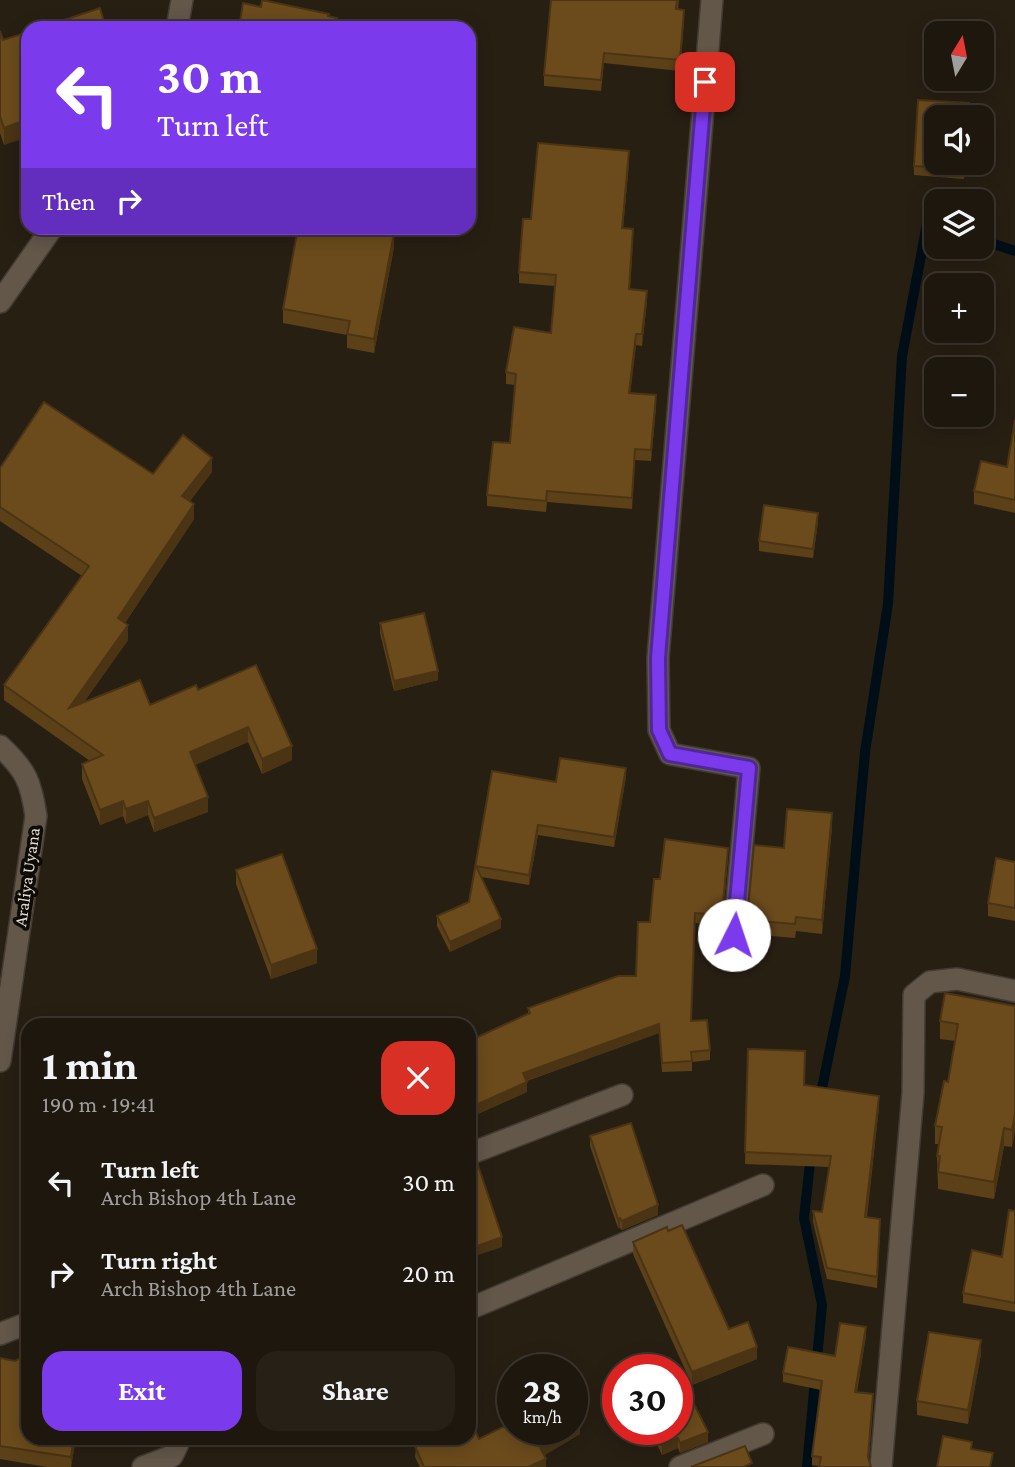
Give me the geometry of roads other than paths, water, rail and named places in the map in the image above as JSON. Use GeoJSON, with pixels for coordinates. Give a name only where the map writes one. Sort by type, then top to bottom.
{"type":"FeatureCollection","features":[{"type":"Feature","properties":{"kind":"street"},"geometry":{"type":"LineString","coordinates":[[178,21],[182,0]]}},
{"type":"Feature","properties":{"kind":"street"},"geometry":{"type":"LineString","coordinates":[[712,0],[658,658],[659,730],[670,754],[749,768],[734,935]]}},
{"type":"Feature","properties":{"kind":"street"},"geometry":{"type":"LineString","coordinates":[[0,302],[47,235]]}},
{"type":"Feature","properties":{"kind":"street","name":"Araliya Uyana"},"geometry":{"type":"LineString","coordinates":[[0,746],[19,763],[32,789],[36,817],[0,1061]]}},
{"type":"Feature","properties":{"kind":"street"},"geometry":{"type":"LineString","coordinates":[[881,1467],[914,1093],[914,995],[930,982],[957,979],[1015,991]]}},
{"type":"Feature","properties":{"kind":"street"},"geometry":{"type":"LineString","coordinates":[[476,1151],[622,1095]]}},
{"type":"Feature","properties":{"kind":"street"},"geometry":{"type":"LineString","coordinates":[[476,1306],[764,1185]]}},
{"type":"Feature","properties":{"kind":"street"},"geometry":{"type":"LineString","coordinates":[[0,1334],[21,1326]]}},
{"type":"Feature","properties":{"kind":"street"},"geometry":{"type":"LineString","coordinates":[[680,1467],[763,1434]]}},
{"type":"Feature","properties":{"kind":"street"},"geometry":{"type":"LineString","coordinates":[[143,1467],[172,1456],[178,1445]]}},
{"type":"Feature","properties":{"kind":"waterway"},"geometry":{"type":"LineString","coordinates":[[820,1098],[845,976],[865,752],[888,604],[902,356],[924,240]]}},
{"type":"Feature","properties":{"kind":"waterway"},"geometry":{"type":"LineString","coordinates":[[994,244],[1015,251]]}},
{"type":"Feature","properties":{"kind":"waterway"},"geometry":{"type":"LineString","coordinates":[[807,1467],[822,1305],[804,1218],[811,1154]]}}]}
